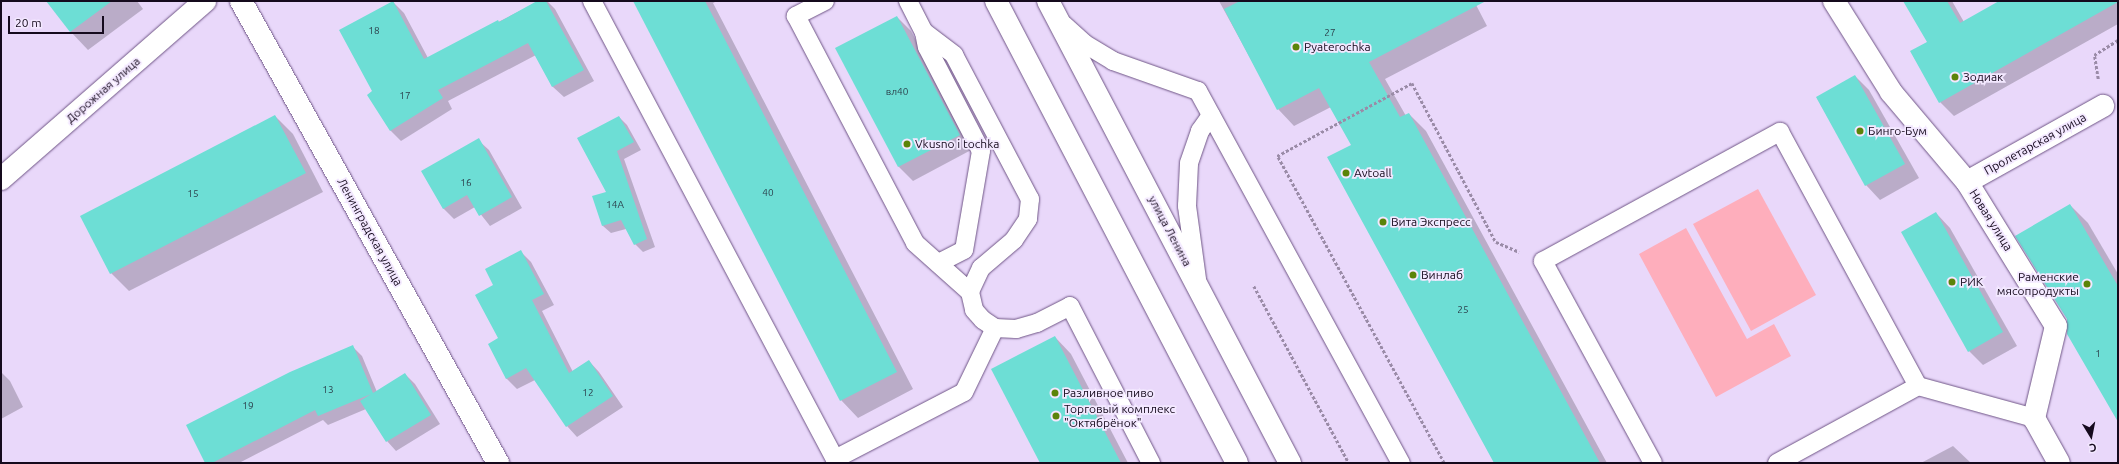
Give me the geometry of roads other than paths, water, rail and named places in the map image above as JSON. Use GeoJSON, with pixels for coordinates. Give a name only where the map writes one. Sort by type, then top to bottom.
{"type":"FeatureCollection","features":[{"type":"Feature","properties":{"kind":"street","name":"Дорожная улица"},"geometry":{"type":"LineString","coordinates":[[1,179],[205,1]]}},
{"type":"Feature","properties":{"kind":"street","name":"Ленинградская улица"},"geometry":{"type":"LineString","coordinates":[[241,1],[498,463]]}},
{"type":"Feature","properties":{"kind":"street"},"geometry":{"type":"LineString","coordinates":[[996,1],[1237,463]]}},
{"type":"Feature","properties":{"kind":"street","name":"улица Ленина"},"geometry":{"type":"LineString","coordinates":[[1048,1],[1198,284],[1290,463]]}},
{"type":"Feature","properties":{"kind":"street","name":"Новая улица"},"geometry":{"type":"LineString","coordinates":[[1834,1],[1891,92],[1967,182],[2056,326],[2034,418]]}},
{"type":"Feature","properties":{"kind":"street","name":"Пролетарская улица"},"geometry":{"type":"LineString","coordinates":[[1967,182],[2103,106]]}},
{"type":"Feature","properties":{"kind":"street"},"geometry":{"type":"LineString","coordinates":[[2034,418],[2059,463]]}},
{"type":"Feature","properties":{"kind":"lane"},"geometry":{"type":"LineString","coordinates":[[592,1],[836,461],[964,392],[995,328]]}},
{"type":"Feature","properties":{"kind":"lane"},"geometry":{"type":"LineString","coordinates":[[825,1],[796,16],[915,243],[970,292],[974,310],[995,328],[1016,329],[1037,324],[1070,306],[1152,463]]}},
{"type":"Feature","properties":{"kind":"lane"},"geometry":{"type":"LineString","coordinates":[[908,1],[924,32],[927,47],[981,151],[964,250],[938,263]]}},
{"type":"Feature","properties":{"kind":"lane"},"geometry":{"type":"LineString","coordinates":[[1058,20],[1085,44],[1113,61],[1198,91],[1401,463]]}},
{"type":"Feature","properties":{"kind":"lane"},"geometry":{"type":"LineString","coordinates":[[924,32],[954,54],[1030,199],[1028,219],[1014,240],[981,268],[970,292]]}},
{"type":"Feature","properties":{"kind":"lane"},"geometry":{"type":"LineString","coordinates":[[1198,284],[1187,206],[1188,163],[1200,131],[1211,115]]}},
{"type":"Feature","properties":{"kind":"lane"},"geometry":{"type":"LineString","coordinates":[[1652,463],[1543,261],[1780,132],[1918,386]]}},
{"type":"Feature","properties":{"kind":"lane"},"geometry":{"type":"LineString","coordinates":[[1777,463],[1918,386],[2034,418]]}},
{"type":"Feature","properties":{"kind":"place","name":"Pyaterochka"},"geometry":{"type":"Point","coordinates":[1296,47]}},
{"type":"Feature","properties":{"kind":"place","name":"Зодиак"},"geometry":{"type":"Point","coordinates":[1955,77]}},
{"type":"Feature","properties":{"kind":"place","name":"Бинго-Бум"},"geometry":{"type":"Point","coordinates":[1860,131]}},
{"type":"Feature","properties":{"kind":"place","name":"Vkusno i tochka"},"geometry":{"type":"Point","coordinates":[907,144]}},
{"type":"Feature","properties":{"kind":"place","name":"Avtoall"},"geometry":{"type":"Point","coordinates":[1346,173]}},
{"type":"Feature","properties":{"kind":"place","name":"Вита Экспресс"},"geometry":{"type":"Point","coordinates":[1383,222]}},
{"type":"Feature","properties":{"kind":"place","name":"Винлаб"},"geometry":{"type":"Point","coordinates":[1413,275]}},
{"type":"Feature","properties":{"kind":"place","name":"РИК"},"geometry":{"type":"Point","coordinates":[1952,282]}},
{"type":"Feature","properties":{"kind":"place","name":"Раменские мясопродукты"},"geometry":{"type":"Point","coordinates":[2087,284]}},
{"type":"Feature","properties":{"kind":"place","name":"Разливное пиво"},"geometry":{"type":"Point","coordinates":[1055,393]}},
{"type":"Feature","properties":{"kind":"place","name":"Торговый комплекс \"Октябрёнок\""},"geometry":{"type":"Point","coordinates":[1056,416]}}]}
